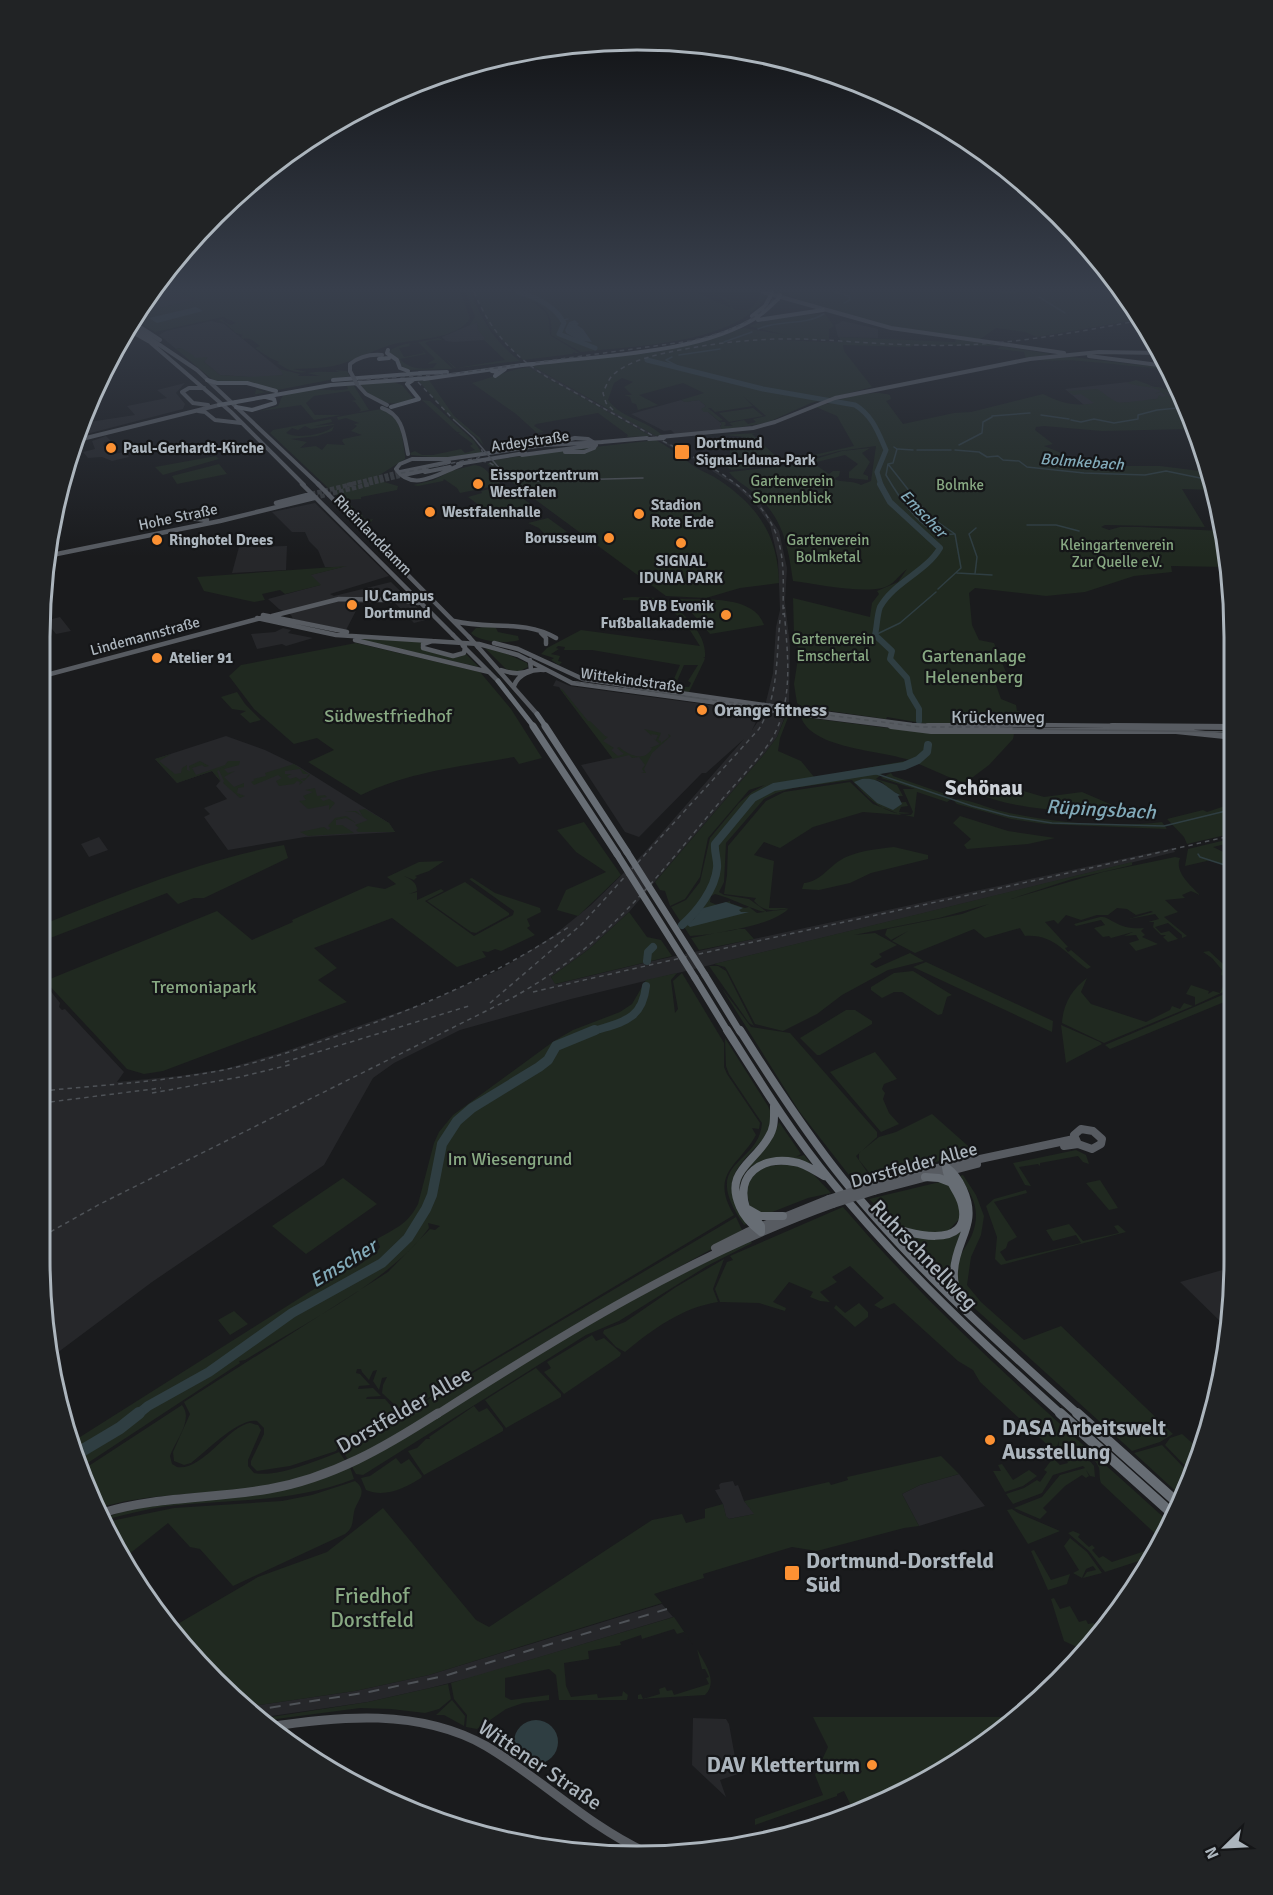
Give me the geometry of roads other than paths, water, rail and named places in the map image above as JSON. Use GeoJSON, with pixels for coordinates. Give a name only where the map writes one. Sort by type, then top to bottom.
{"type":"FeatureCollection","features":[{"type":"Feature","properties":{"kind":"highway"},"geometry":{"type":"LineString","coordinates":[[209,380],[218,383],[244,383],[260,390],[279,391]]}},
{"type":"Feature","properties":{"kind":"highway"},"geometry":{"type":"LineString","coordinates":[[215,405],[330,380]]}},
{"type":"Feature","properties":{"kind":"highway"},"geometry":{"type":"LineString","coordinates":[[257,398],[290,391],[382,380]]}},
{"type":"Feature","properties":{"kind":"highway"},"geometry":{"type":"LineString","coordinates":[[388,380],[404,385],[415,398],[388,406]]}},
{"type":"Feature","properties":{"kind":"highway"},"geometry":{"type":"LineString","coordinates":[[388,406],[418,400],[419,397],[407,383],[418,380]]}},
{"type":"Feature","properties":{"kind":"highway"},"geometry":{"type":"LineString","coordinates":[[220,393],[227,385],[245,384],[255,391],[241,399]]}},
{"type":"Feature","properties":{"kind":"highway"},"geometry":{"type":"LineString","coordinates":[[247,417],[249,412],[276,405],[280,395],[290,391]]}},
{"type":"Feature","properties":{"kind":"highway"},"geometry":{"type":"LineString","coordinates":[[236,407],[252,410],[271,406],[276,402],[269,398],[241,399]]}},
{"type":"Feature","properties":{"kind":"highway","name":"Rheinlanddamm"},"geometry":{"type":"LineString","coordinates":[[498,681],[542,737],[695,978]]}},
{"type":"Feature","properties":{"kind":"highway","name":"Rheinlanddamm"},"geometry":{"type":"LineString","coordinates":[[537,714],[627,852]]}},
{"type":"Feature","properties":{"kind":"highway","name":"Ruhrschnellweg"},"geometry":{"type":"LineString","coordinates":[[627,852],[799,1120],[874,1216],[971,1314],[1172,1498]]}},
{"type":"Feature","properties":{"kind":"highway","name":"Ruhrschnellweg"},"geometry":{"type":"LineString","coordinates":[[695,978],[771,1097],[836,1186],[885,1243],[938,1298],[1167,1509]]}},
{"type":"Feature","properties":{"kind":"highway"},"geometry":{"type":"LineString","coordinates":[[759,1229],[739,1207],[734,1188],[739,1170],[764,1146],[773,1131],[776,1113],[771,1097]]}},
{"type":"Feature","properties":{"kind":"highway"},"geometry":{"type":"LineString","coordinates":[[759,1229],[742,1195],[742,1185],[751,1171],[767,1163],[784,1161],[806,1166],[836,1186]]}},
{"type":"Feature","properties":{"kind":"highway"},"geometry":{"type":"LineString","coordinates":[[874,1216],[889,1226],[912,1236],[927,1238],[946,1234],[958,1225],[963,1213],[962,1201],[948,1169]]}},
{"type":"Feature","properties":{"kind":"highway"},"geometry":{"type":"LineString","coordinates":[[948,1169],[964,1188],[972,1214],[970,1228],[957,1252],[953,1269],[957,1294],[971,1314]]}},
{"type":"Feature","properties":{"kind":"highway"},"geometry":{"type":"LineString","coordinates":[[925,1177],[939,1178],[953,1184]]}},
{"type":"Feature","properties":{"kind":"highway"},"geometry":{"type":"LineString","coordinates":[[752,1214],[768,1218],[783,1216]]}},
{"type":"Feature","properties":{"kind":"main road"},"geometry":{"type":"LineString","coordinates":[[181,412],[190,405],[180,392],[192,380]]}},
{"type":"Feature","properties":{"kind":"main road","name":"Rheinlanddamm"},"geometry":{"type":"LineString","coordinates":[[196,380],[285,465],[498,681]]}},
{"type":"Feature","properties":{"kind":"main road","name":"Rheinlanddamm"},"geometry":{"type":"LineString","coordinates":[[207,380],[350,514],[498,668],[537,714]]}},
{"type":"Feature","properties":{"kind":"main road"},"geometry":{"type":"LineString","coordinates":[[355,380],[366,394],[388,406],[401,421],[408,454],[412,458],[421,459]]}},
{"type":"Feature","properties":{"kind":"main road","name":"Ardeystraße"},"geometry":{"type":"LineString","coordinates":[[603,443],[510,455],[402,474],[421,468],[507,452],[758,428],[781,422],[833,400],[922,380]]}},
{"type":"Feature","properties":{"kind":"main road","name":"Ardeystraße"},"geometry":{"type":"LineString","coordinates":[[833,400],[926,380]]}},
{"type":"Feature","properties":{"kind":"main road"},"geometry":{"type":"LineString","coordinates":[[208,390],[192,388],[182,392],[194,404],[215,405]]}},
{"type":"Feature","properties":{"kind":"main road"},"geometry":{"type":"LineString","coordinates":[[152,421],[215,405]]}},
{"type":"Feature","properties":{"kind":"main road"},"geometry":{"type":"LineString","coordinates":[[85,437],[215,405]]}},
{"type":"Feature","properties":{"kind":"main road"},"geometry":{"type":"LineString","coordinates":[[215,405],[209,412],[214,418],[226,418],[231,412]]}},
{"type":"Feature","properties":{"kind":"main road"},"geometry":{"type":"LineString","coordinates":[[191,412],[204,412],[215,420],[234,421],[244,425]]}},
{"type":"Feature","properties":{"kind":"main road"},"geometry":{"type":"LineString","coordinates":[[546,446],[575,438],[588,439],[595,443],[594,448],[584,452],[549,451]]}},
{"type":"Feature","properties":{"kind":"main road"},"geometry":{"type":"LineString","coordinates":[[402,462],[546,446],[603,443]]}},
{"type":"Feature","properties":{"kind":"main road"},"geometry":{"type":"LineString","coordinates":[[412,474],[603,443]]}},
{"type":"Feature","properties":{"kind":"main road"},"geometry":{"type":"LineString","coordinates":[[408,454],[397,466],[398,472],[406,478],[417,480],[437,477],[461,465]]}},
{"type":"Feature","properties":{"kind":"main road"},"geometry":{"type":"LineString","coordinates":[[421,468],[484,454]]}},
{"type":"Feature","properties":{"kind":"main road","name":"Hohe Straße"},"geometry":{"type":"LineString","coordinates":[[312,496],[220,521],[56,553],[208,520],[312,496]]}},
{"type":"Feature","properties":{"kind":"main road"},"geometry":{"type":"LineString","coordinates":[[188,518],[208,520]]}},
{"type":"Feature","properties":{"kind":"main road"},"geometry":{"type":"LineString","coordinates":[[399,600],[410,592]]}},
{"type":"Feature","properties":{"kind":"main road","name":"Lindemannstraße"},"geometry":{"type":"LineString","coordinates":[[260,617],[331,598]]}},
{"type":"Feature","properties":{"kind":"main road","name":"Lindemannstraße"},"geometry":{"type":"LineString","coordinates":[[50,674],[331,598],[399,600],[421,604]]}},
{"type":"Feature","properties":{"kind":"main road"},"geometry":{"type":"LineString","coordinates":[[292,621],[288,616],[293,610]]}},
{"type":"Feature","properties":{"kind":"main road","name":"Wittekindstraße"},"geometry":{"type":"LineString","coordinates":[[269,616],[349,633],[481,641],[519,649],[563,672],[591,681],[697,698]]}},
{"type":"Feature","properties":{"kind":"main road","name":"Wittekindstraße"},"geometry":{"type":"LineString","coordinates":[[260,617],[345,636],[426,637],[494,647],[530,660],[555,676],[577,684],[763,707]]}},
{"type":"Feature","properties":{"kind":"main road"},"geometry":{"type":"LineString","coordinates":[[452,619],[462,624],[509,625],[551,634],[562,634]]}},
{"type":"Feature","properties":{"kind":"main road"},"geometry":{"type":"LineString","coordinates":[[306,629],[312,625]]}},
{"type":"Feature","properties":{"kind":"main road"},"geometry":{"type":"LineString","coordinates":[[468,636],[470,629],[486,625]]}},
{"type":"Feature","properties":{"kind":"main road"},"geometry":{"type":"LineString","coordinates":[[532,629],[556,638],[551,634]]}},
{"type":"Feature","properties":{"kind":"main road"},"geometry":{"type":"LineString","coordinates":[[541,633],[546,638],[546,644]]}},
{"type":"Feature","properties":{"kind":"main road"},"geometry":{"type":"LineString","coordinates":[[345,636],[489,672]]}},
{"type":"Feature","properties":{"kind":"main road"},"geometry":{"type":"LineString","coordinates":[[440,640],[426,642],[422,647],[453,656],[462,654],[464,646]]}},
{"type":"Feature","properties":{"kind":"main road"},"geometry":{"type":"LineString","coordinates":[[498,668],[513,674],[523,673],[531,670],[530,660]]}},
{"type":"Feature","properties":{"kind":"main road"},"geometry":{"type":"LineString","coordinates":[[514,686],[520,677],[536,669],[546,670]]}},
{"type":"Feature","properties":{"kind":"main road"},"geometry":{"type":"LineString","coordinates":[[555,676],[563,672]]}},
{"type":"Feature","properties":{"kind":"main road","name":"Krückenweg"},"geometry":{"type":"LineString","coordinates":[[763,707],[931,731],[1176,731],[1223,736]]}},
{"type":"Feature","properties":{"kind":"main road","name":"Krückenweg"},"geometry":{"type":"LineString","coordinates":[[791,711],[930,726],[1029,724],[1223,727]]}},
{"type":"Feature","properties":{"kind":"main road"},"geometry":{"type":"LineString","coordinates":[[1029,724],[1031,732]]}},
{"type":"Feature","properties":{"kind":"main road","name":"Dorstfelder Allee"},"geometry":{"type":"LineString","coordinates":[[107,1512],[162,1498],[276,1488],[312,1479],[343,1467],[386,1444],[611,1308],[697,1259],[783,1216],[948,1169],[1076,1141]]}},
{"type":"Feature","properties":{"kind":"main road","name":"Dorstfelder Allee"},"geometry":{"type":"LineString","coordinates":[[872,1189],[925,1177],[948,1169]]}},
{"type":"Feature","properties":{"kind":"main road","name":"Dorstfelder Allee"},"geometry":{"type":"LineString","coordinates":[[759,1229],[831,1202]]}},
{"type":"Feature","properties":{"kind":"main road","name":"Wittener Straße"},"geometry":{"type":"LineString","coordinates":[[280,1725],[335,1717],[373,1715],[400,1718],[462,1734],[494,1751],[606,1832],[633,1846]]}},
{"type":"Feature","properties":{"kind":"waterway","name":"Emscher"},"geometry":{"type":"LineString","coordinates":[[729,380],[763,389],[855,405],[861,409],[877,430],[886,450],[877,472],[881,485]]}},
{"type":"Feature","properties":{"kind":"waterway"},"geometry":{"type":"LineString","coordinates":[[1071,420],[1081,422],[1094,419],[1114,423],[1138,419],[1138,415],[1157,410],[1177,408]]}},
{"type":"Feature","properties":{"kind":"waterway"},"geometry":{"type":"LineString","coordinates":[[992,416],[1030,413]]}},
{"type":"Feature","properties":{"kind":"waterway"},"geometry":{"type":"LineString","coordinates":[[1041,415],[1069,419]]}},
{"type":"Feature","properties":{"kind":"waterway"},"geometry":{"type":"LineString","coordinates":[[959,445],[982,433],[983,422],[992,417]]}},
{"type":"Feature","properties":{"kind":"waterway"},"geometry":{"type":"LineString","coordinates":[[888,464],[893,463],[897,449],[894,447]]}},
{"type":"Feature","properties":{"kind":"waterway","name":"Bolmkebach"},"geometry":{"type":"LineString","coordinates":[[898,449],[913,450]]}},
{"type":"Feature","properties":{"kind":"waterway","name":"Bolmkebach"},"geometry":{"type":"LineString","coordinates":[[917,450],[951,450]]}},
{"type":"Feature","properties":{"kind":"waterway","name":"Bolmkebach"},"geometry":{"type":"LineString","coordinates":[[955,450],[979,452],[987,457],[998,456],[1003,460],[1019,461],[1027,467],[1084,473],[1145,475],[1166,471],[1201,478]]}},
{"type":"Feature","properties":{"kind":"waterway"},"geometry":{"type":"LineString","coordinates":[[888,464],[929,516],[955,534],[961,568],[938,589]]}},
{"type":"Feature","properties":{"kind":"waterway"},"geometry":{"type":"LineString","coordinates":[[888,464],[886,475],[916,517],[940,534],[954,534]]}},
{"type":"Feature","properties":{"kind":"waterway","name":"Emscher"},"geometry":{"type":"LineString","coordinates":[[880,484],[890,502],[940,548],[927,564],[886,598],[879,610],[875,635],[892,651],[890,659],[907,678],[910,694],[919,709],[919,721]]}},
{"type":"Feature","properties":{"kind":"waterway"},"geometry":{"type":"LineString","coordinates":[[1027,525],[1056,525],[1079,531]]}},
{"type":"Feature","properties":{"kind":"waterway"},"geometry":{"type":"LineString","coordinates":[[975,574],[977,557],[969,534],[976,528]]}},
{"type":"Feature","properties":{"kind":"waterway"},"geometry":{"type":"LineString","coordinates":[[957,573],[975,574]]}},
{"type":"Feature","properties":{"kind":"waterway"},"geometry":{"type":"LineString","coordinates":[[975,574],[992,575]]}},
{"type":"Feature","properties":{"kind":"waterway"},"geometry":{"type":"LineString","coordinates":[[875,635],[900,623],[936,592]]}},
{"type":"Feature","properties":{"kind":"waterway","name":"Emscher"},"geometry":{"type":"LineString","coordinates":[[682,925],[694,914],[713,884],[717,868],[715,844],[753,798],[774,787],[904,766],[918,760],[927,752],[928,745]]}},
{"type":"Feature","properties":{"kind":"waterway","name":"Rüpingsbach"},"geometry":{"type":"LineString","coordinates":[[864,772],[877,774],[972,806],[1009,816],[1052,823],[1164,826],[1223,812]]}},
{"type":"Feature","properties":{"kind":"waterway"},"geometry":{"type":"LineString","coordinates":[[1198,854],[1200,857],[1223,864]]}},
{"type":"Feature","properties":{"kind":"waterway","name":"Emscher"},"geometry":{"type":"LineString","coordinates":[[647,961],[648,952],[653,947]]}},
{"type":"Feature","properties":{"kind":"waterway","name":"Emscher"},"geometry":{"type":"LineString","coordinates":[[591,1032],[620,1023],[634,1014],[644,998],[646,986]]}},
{"type":"Feature","properties":{"kind":"waterway","name":"Emscher"},"geometry":{"type":"LineString","coordinates":[[137,1415],[148,1406],[209,1372],[292,1313],[382,1263],[408,1238],[426,1209],[432,1195],[442,1144],[457,1121],[472,1108],[539,1067],[548,1060],[556,1046],[595,1030]]}},
{"type":"Feature","properties":{"kind":"waterway","name":"Emscher"},"geometry":{"type":"LineString","coordinates":[[82,1450],[120,1428],[139,1413]]}},
{"type":"Feature","properties":{"kind":"tunnel"},"geometry":{"type":"LineString","coordinates":[[347,485],[400,472]]}},
{"type":"Feature","properties":{"kind":"tunnel"},"geometry":{"type":"LineString","coordinates":[[364,485],[404,475]]}},
{"type":"Feature","properties":{"kind":"tunnel"},"geometry":{"type":"LineString","coordinates":[[311,494],[353,484]]}},
{"type":"Feature","properties":{"kind":"tunnel"},"geometry":{"type":"LineString","coordinates":[[314,498],[370,484]]}},
{"type":"Feature","properties":{"kind":"tram line"},"geometry":{"type":"LineString","coordinates":[[454,420],[473,437],[499,468],[513,479],[534,481],[643,478]]}},
{"type":"Feature","properties":{"kind":"tram line"},"geometry":{"type":"LineString","coordinates":[[624,687],[704,699]]}},
{"type":"Feature","properties":{"kind":"tram line"},"geometry":{"type":"LineString","coordinates":[[1013,729],[1223,732]]}},
{"type":"Feature","properties":{"kind":"railway"},"geometry":{"type":"LineString","coordinates":[[553,380],[701,461],[751,497],[764,512],[778,539],[783,571],[783,615]]}},
{"type":"Feature","properties":{"kind":"railway"},"geometry":{"type":"LineString","coordinates":[[609,380],[603,393],[606,403],[613,410]]}},
{"type":"Feature","properties":{"kind":"railway"},"geometry":{"type":"LineString","coordinates":[[418,382],[454,420]]}},
{"type":"Feature","properties":{"kind":"railway"},"geometry":{"type":"LineString","coordinates":[[401,473],[478,458],[483,453],[480,446]]}},
{"type":"Feature","properties":{"kind":"railway"},"geometry":{"type":"LineString","coordinates":[[473,460],[488,462],[495,466]]}},
{"type":"Feature","properties":{"kind":"railway"},"geometry":{"type":"LineString","coordinates":[[783,709],[788,674],[784,607]]}},
{"type":"Feature","properties":{"kind":"railway"},"geometry":{"type":"LineString","coordinates":[[768,707],[777,662],[780,620]]}},
{"type":"Feature","properties":{"kind":"railway"},"geometry":{"type":"LineString","coordinates":[[576,682],[624,689]]}},
{"type":"Feature","properties":{"kind":"railway"},"geometry":{"type":"LineString","coordinates":[[704,699],[768,707]]}},
{"type":"Feature","properties":{"kind":"railway"},"geometry":{"type":"LineString","coordinates":[[490,1003],[582,924],[759,729],[768,707]]}},
{"type":"Feature","properties":{"kind":"railway"},"geometry":{"type":"LineString","coordinates":[[768,707],[783,709]]}},
{"type":"Feature","properties":{"kind":"railway"},"geometry":{"type":"LineString","coordinates":[[50,1232],[100,1204],[512,998],[571,960],[642,894],[749,769],[772,739],[783,709]]}},
{"type":"Feature","properties":{"kind":"railway"},"geometry":{"type":"LineString","coordinates":[[783,709],[921,727],[1014,727]]}},
{"type":"Feature","properties":{"kind":"railway"},"geometry":{"type":"LineString","coordinates":[[533,992],[1223,838]]}},
{"type":"Feature","properties":{"kind":"railway"},"geometry":{"type":"LineString","coordinates":[[50,1090],[196,1075],[274,1057],[360,1028],[453,991],[512,961],[570,926]]}},
{"type":"Feature","properties":{"kind":"railway"},"geometry":{"type":"LineString","coordinates":[[285,1062],[472,1005]]}},
{"type":"Feature","properties":{"kind":"railway"},"geometry":{"type":"LineString","coordinates":[[152,1093],[240,1077],[293,1064]]}},
{"type":"Feature","properties":{"kind":"railway"},"geometry":{"type":"LineString","coordinates":[[50,1102],[161,1088]]}},
{"type":"Feature","properties":{"kind":"railway"},"geometry":{"type":"LineString","coordinates":[[261,1709],[369,1692],[444,1676],[667,1609]]}},
{"type":"Feature","properties":{"kind":"place","name":"Paul-Gerhardt-Kirche"},"geometry":{"type":"Point","coordinates":[111,448]}},
{"type":"Feature","properties":{"kind":"place","name":"Dortmund Signal-Iduna-Park"},"geometry":{"type":"Point","coordinates":[682,452]}},
{"type":"Feature","properties":{"kind":"place","name":"Eissportzentrum Westfalen"},"geometry":{"type":"Point","coordinates":[478,484]}},
{"type":"Feature","properties":{"kind":"place","name":"Westfalenhalle"},"geometry":{"type":"Point","coordinates":[430,512]}},
{"type":"Feature","properties":{"kind":"place","name":"Stadion Rote Erde"},"geometry":{"type":"Point","coordinates":[639,514]}},
{"type":"Feature","properties":{"kind":"place","name":"Borusseum"},"geometry":{"type":"Point","coordinates":[609,538]}},
{"type":"Feature","properties":{"kind":"place","name":"Ringhotel Drees"},"geometry":{"type":"Point","coordinates":[157,540]}},
{"type":"Feature","properties":{"kind":"place","name":"SIGNAL IDUNA PARK"},"geometry":{"type":"Point","coordinates":[681,543]}},
{"type":"Feature","properties":{"kind":"place","name":"IU Campus Dortmund"},"geometry":{"type":"Point","coordinates":[352,605]}},
{"type":"Feature","properties":{"kind":"place","name":"BVB Evonik Fußballakademie"},"geometry":{"type":"Point","coordinates":[726,615]}},
{"type":"Feature","properties":{"kind":"place","name":"Atelier 91"},"geometry":{"type":"Point","coordinates":[157,658]}},
{"type":"Feature","properties":{"kind":"place","name":"Orange fitness"},"geometry":{"type":"Point","coordinates":[702,710]}},
{"type":"Feature","properties":{"kind":"place","name":"DASA Arbeitswelt Ausstellung"},"geometry":{"type":"Point","coordinates":[990,1440]}},
{"type":"Feature","properties":{"kind":"place","name":"Dortmund-Dorstfeld Süd"},"geometry":{"type":"Point","coordinates":[792,1573]}},
{"type":"Feature","properties":{"kind":"place","name":"DAV Kletterturm"},"geometry":{"type":"Point","coordinates":[872,1765]}},
{"type":"Feature","properties":{"kind":"district","name":"Schönau"},"geometry":{"type":"Point","coordinates":[984,788]}},
{"type":"Feature","properties":{"kind":"park label","name":"Bolmke"},"geometry":{"type":"Point","coordinates":[960,485]}},
{"type":"Feature","properties":{"kind":"park label","name":"Gartenverein Sonnenblick"},"geometry":{"type":"Point","coordinates":[792,490]}},
{"type":"Feature","properties":{"kind":"park label","name":"Gartenverein Bolmketal"},"geometry":{"type":"Point","coordinates":[828,548]}},
{"type":"Feature","properties":{"kind":"park label","name":"Kleingartenverein Zur Quelle e.V."},"geometry":{"type":"Point","coordinates":[1117,554]}},
{"type":"Feature","properties":{"kind":"park label","name":"Gartenverein Emschertal"},"geometry":{"type":"Point","coordinates":[833,648]}},
{"type":"Feature","properties":{"kind":"park label","name":"Gartenanlage Helenenberg"},"geometry":{"type":"Point","coordinates":[974,666]}},
{"type":"Feature","properties":{"kind":"park label","name":"Südwestfriedhof"},"geometry":{"type":"Point","coordinates":[388,716]}},
{"type":"Feature","properties":{"kind":"park label","name":"Tremoniapark"},"geometry":{"type":"Point","coordinates":[204,987]}},
{"type":"Feature","properties":{"kind":"park label","name":"Im Wiesengrund"},"geometry":{"type":"Point","coordinates":[510,1159]}},
{"type":"Feature","properties":{"kind":"park label","name":"Friedhof Dorstfeld"},"geometry":{"type":"Point","coordinates":[372,1608]}}]}
